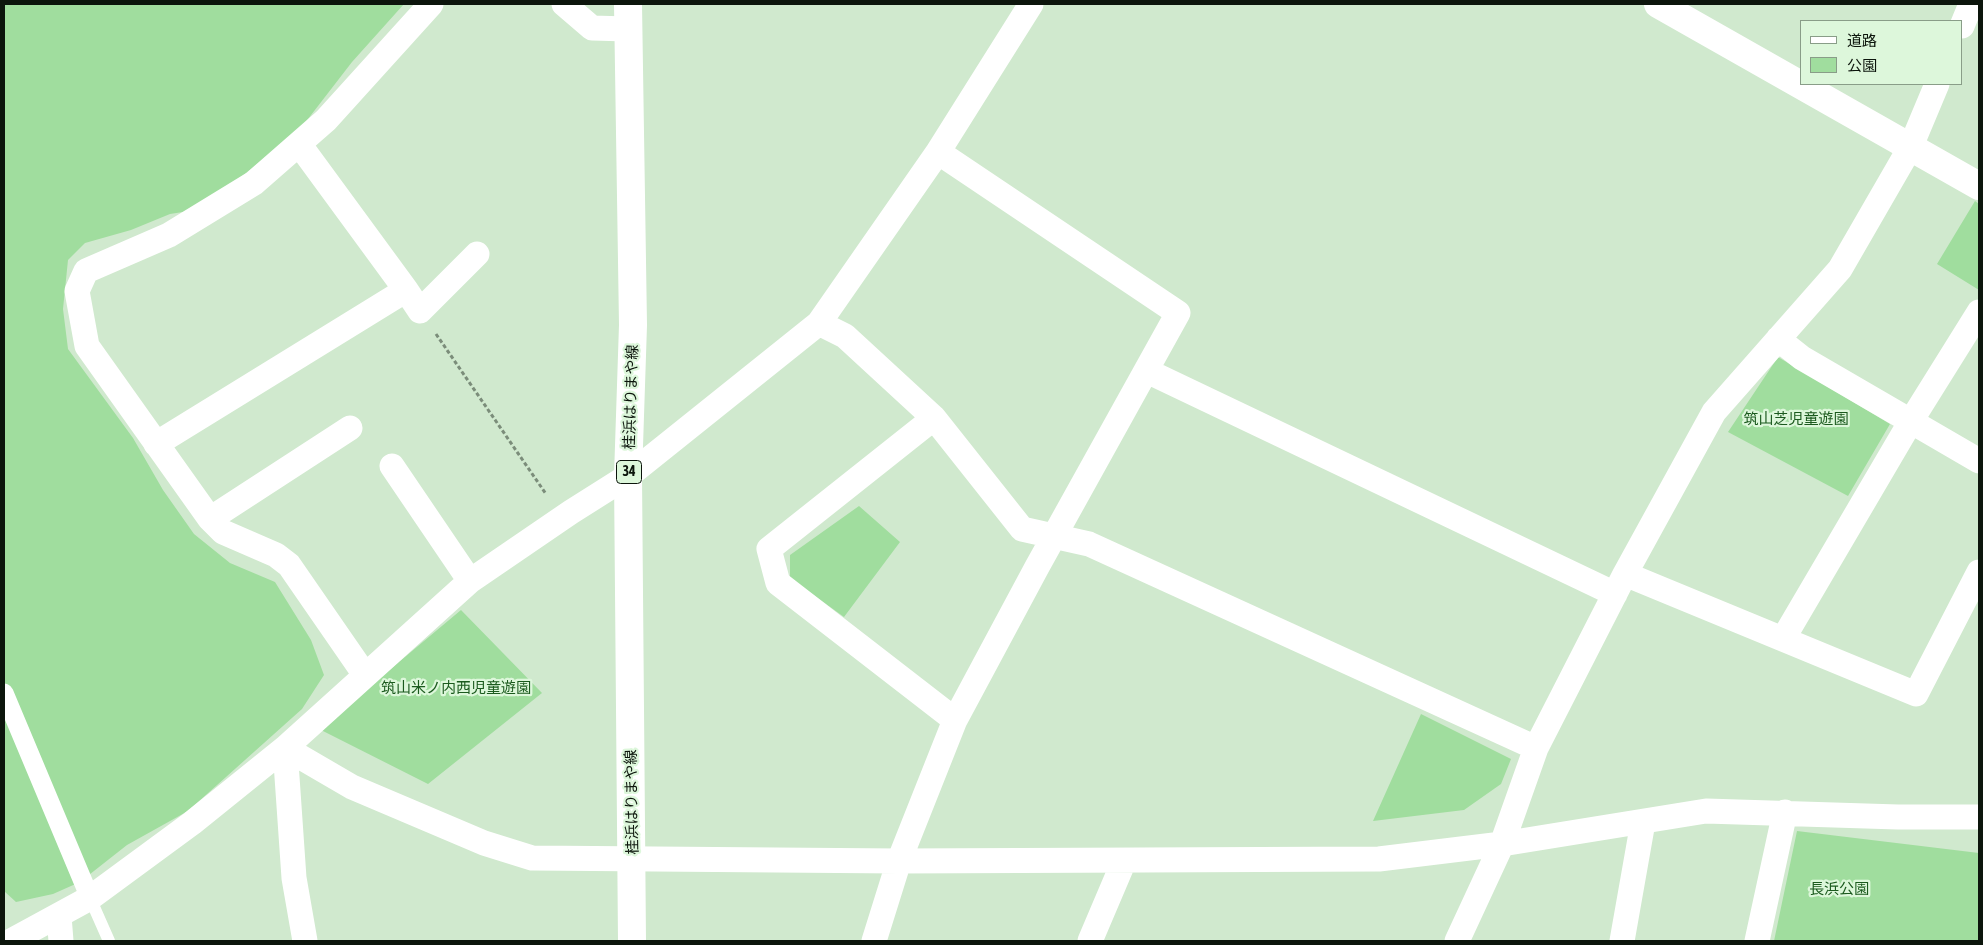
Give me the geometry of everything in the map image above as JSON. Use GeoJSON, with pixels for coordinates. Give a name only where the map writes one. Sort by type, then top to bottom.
{"type":"FeatureCollection","features":[{"type":"Feature","properties":{"kind":"main road"},"geometry":{"type":"LineString","coordinates":[[1658,4],[1800,84]]}},
{"type":"Feature","properties":{"kind":"main road","name":"桂浜はりまや線"},"geometry":{"type":"LineString","coordinates":[[628,16],[633,325],[628,476],[632,941]]}},
{"type":"Feature","properties":{"kind":"main road"},"geometry":{"type":"LineString","coordinates":[[1802,85],[1979,186]]}},
{"type":"Feature","properties":{"kind":"street"},"geometry":{"type":"LineString","coordinates":[[365,675],[289,565],[276,554],[223,532],[210,519],[87,346],[77,291],[86,271],[169,235],[254,183],[326,120],[431,4]]}},
{"type":"Feature","properties":{"kind":"street"},"geometry":{"type":"LineString","coordinates":[[564,4],[592,28],[628,16]]}},
{"type":"Feature","properties":{"kind":"street"},"geometry":{"type":"LineString","coordinates":[[11,941],[90,898],[192,823],[285,748],[470,581],[628,476],[820,323],[938,152],[1031,4]]}},
{"type":"Feature","properties":{"kind":"street"},"geometry":{"type":"LineString","coordinates":[[1963,24],[1971,4]]}},
{"type":"Feature","properties":{"kind":"street"},"geometry":{"type":"LineString","coordinates":[[1457,941],[1502,844],[1536,748],[1620,584],[1714,412],[1840,268],[1911,146],[1937,85]]}},
{"type":"Feature","properties":{"kind":"street"},"geometry":{"type":"LineString","coordinates":[[299,144],[420,311],[477,254]]}},
{"type":"Feature","properties":{"kind":"street"},"geometry":{"type":"LineString","coordinates":[[874,941],[899,861],[955,720],[1178,313],[938,152]]}},
{"type":"Feature","properties":{"kind":"street"},"geometry":{"type":"LineString","coordinates":[[156,444],[406,290]]}},
{"type":"Feature","properties":{"kind":"street"},"geometry":{"type":"LineString","coordinates":[[1783,639],[1910,421],[1979,312]]}},
{"type":"Feature","properties":{"kind":"street"},"geometry":{"type":"LineString","coordinates":[[820,323],[845,336],[934,418],[1022,529],[1089,544],[1536,748]]}},
{"type":"Feature","properties":{"kind":"street"},"geometry":{"type":"LineString","coordinates":[[1778,339],[1802,358],[1979,461]]}},
{"type":"Feature","properties":{"kind":"street"},"geometry":{"type":"LineString","coordinates":[[1147,371],[1620,584],[1783,639],[1916,694],[1978,576]]}},
{"type":"Feature","properties":{"kind":"street"},"geometry":{"type":"LineString","coordinates":[[934,418],[769,548],[778,583],[955,720]]}},
{"type":"Feature","properties":{"kind":"street"},"geometry":{"type":"LineString","coordinates":[[210,519],[350,428]]}},
{"type":"Feature","properties":{"kind":"street"},"geometry":{"type":"LineString","coordinates":[[392,466],[470,581]]}},
{"type":"Feature","properties":{"kind":"street"},"geometry":{"type":"LineString","coordinates":[[4,693],[90,898]]}},
{"type":"Feature","properties":{"kind":"street"},"geometry":{"type":"LineString","coordinates":[[285,748],[352,787],[484,843],[532,858],[899,861],[1379,859],[1502,844],[1706,811],[1898,817],[1979,817]]}},
{"type":"Feature","properties":{"kind":"street"},"geometry":{"type":"LineString","coordinates":[[285,748],[294,878],[305,941]]}},
{"type":"Feature","properties":{"kind":"street"},"geometry":{"type":"LineString","coordinates":[[1757,941],[1785,812]]}},
{"type":"Feature","properties":{"kind":"street"},"geometry":{"type":"LineString","coordinates":[[1622,941],[1643,822]]}},
{"type":"Feature","properties":{"kind":"street"},"geometry":{"type":"LineString","coordinates":[[1090,941],[1124,861]]}},
{"type":"Feature","properties":{"kind":"street"},"geometry":{"type":"LineString","coordinates":[[59,916],[61,941]]}},
{"type":"Feature","properties":{"kind":"lane"},"geometry":{"type":"LineString","coordinates":[[90,898],[109,941]]}},
{"type":"Feature","properties":{"kind":"path"},"geometry":{"type":"LineString","coordinates":[[420,311],[551,500]]}},
{"type":"Feature","properties":{"kind":"green space"},"geometry":{"type":"Polygon","coordinates":[[[4,4],[404,4],[352,62],[301,128],[202,209],[170,214],[131,230],[85,243],[68,260],[63,309],[68,349],[133,438],[163,490],[194,534],[230,563],[275,582],[311,640],[324,675],[302,709],[188,811],[127,845],[80,882],[53,894],[16,902],[4,891],[4,4]]]}},
{"type":"Feature","properties":{"kind":"green space"},"geometry":{"type":"Polygon","coordinates":[[[1975,201],[1979,204],[1979,290],[1937,264],[1975,201]]]}},
{"type":"Feature","properties":{"kind":"green space","name":"筑山芝児童遊園"},"geometry":{"type":"Polygon","coordinates":[[[1778,357],[1890,424],[1848,496],[1728,432],[1778,357]]]}},
{"type":"Feature","properties":{"kind":"green space"},"geometry":{"type":"Polygon","coordinates":[[[859,506],[900,542],[844,617],[790,578],[790,555],[859,506]]]}},
{"type":"Feature","properties":{"kind":"green space","name":"筑山米ノ内西児童遊園"},"geometry":{"type":"Polygon","coordinates":[[[461,610],[542,693],[428,784],[319,729],[461,610]]]}},
{"type":"Feature","properties":{"kind":"green space"},"geometry":{"type":"Polygon","coordinates":[[[1421,714],[1511,759],[1501,784],[1464,810],[1373,821],[1421,714]]]}},
{"type":"Feature","properties":{"kind":"green space","name":"長浜公園"},"geometry":{"type":"Polygon","coordinates":[[[1797,831],[1979,853],[1979,941],[1774,941],[1797,831]]]}}]}
